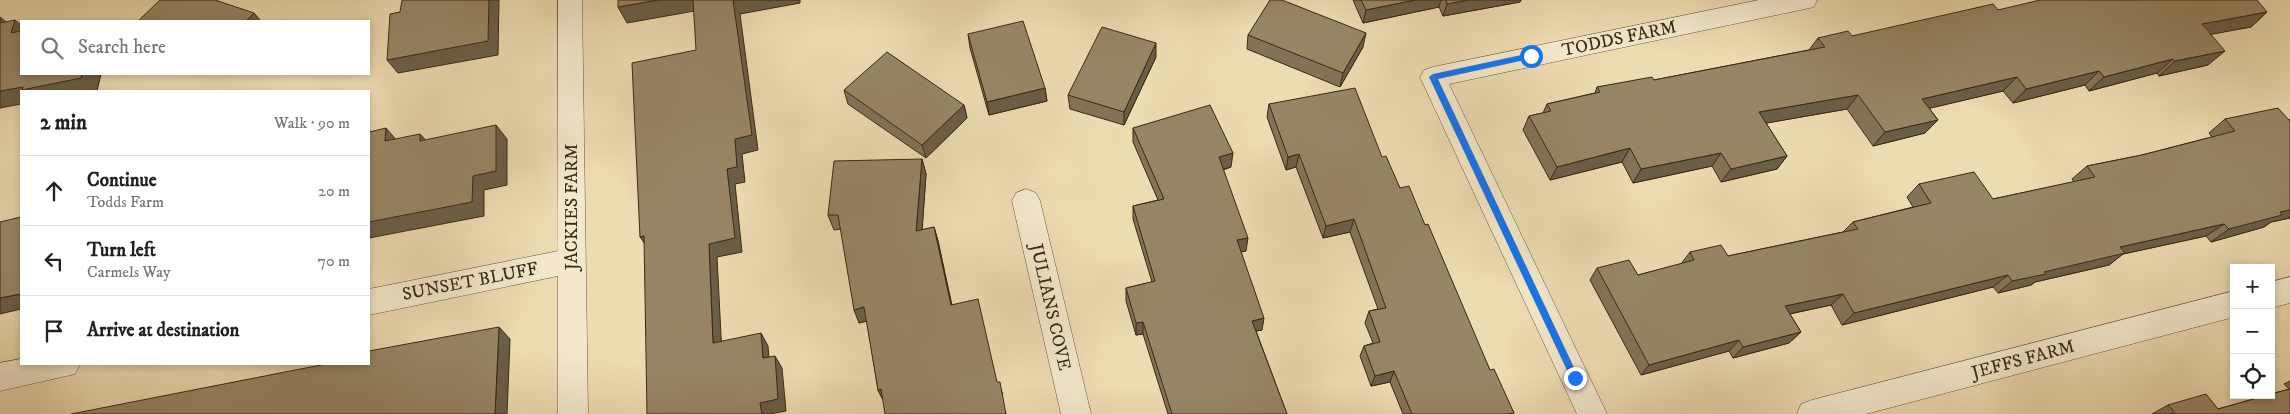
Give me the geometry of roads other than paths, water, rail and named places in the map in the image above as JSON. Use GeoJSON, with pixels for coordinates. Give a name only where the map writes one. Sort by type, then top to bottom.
{"type":"FeatureCollection","features":[{"type":"Feature","properties":{"kind":"street","name":"JACKIES FARM"},"geometry":{"type":"LineString","coordinates":[[570,0],[573,414]]}},
{"type":"Feature","properties":{"kind":"street","name":"TODDS FARM"},"geometry":{"type":"LineString","coordinates":[[1592,414],[1433,77],[1805,0]]}},
{"type":"Feature","properties":{"kind":"street","name":"JULIANS COVE"},"geometry":{"type":"LineString","coordinates":[[1026,200],[1076,414]]}},
{"type":"Feature","properties":{"kind":"street","name":"SUNSET BLUFF"},"geometry":{"type":"LineString","coordinates":[[370,302],[571,261]]}},
{"type":"Feature","properties":{"kind":"street"},"geometry":{"type":"LineString","coordinates":[[2275,294],[2290,290]]}},
{"type":"Feature","properties":{"kind":"street","name":"JEFFS FARM"},"geometry":{"type":"LineString","coordinates":[[1812,414],[2230,305]]}},
{"type":"Feature","properties":{"kind":"street"},"geometry":{"type":"LineString","coordinates":[[0,377],[60,365]]}}]}
